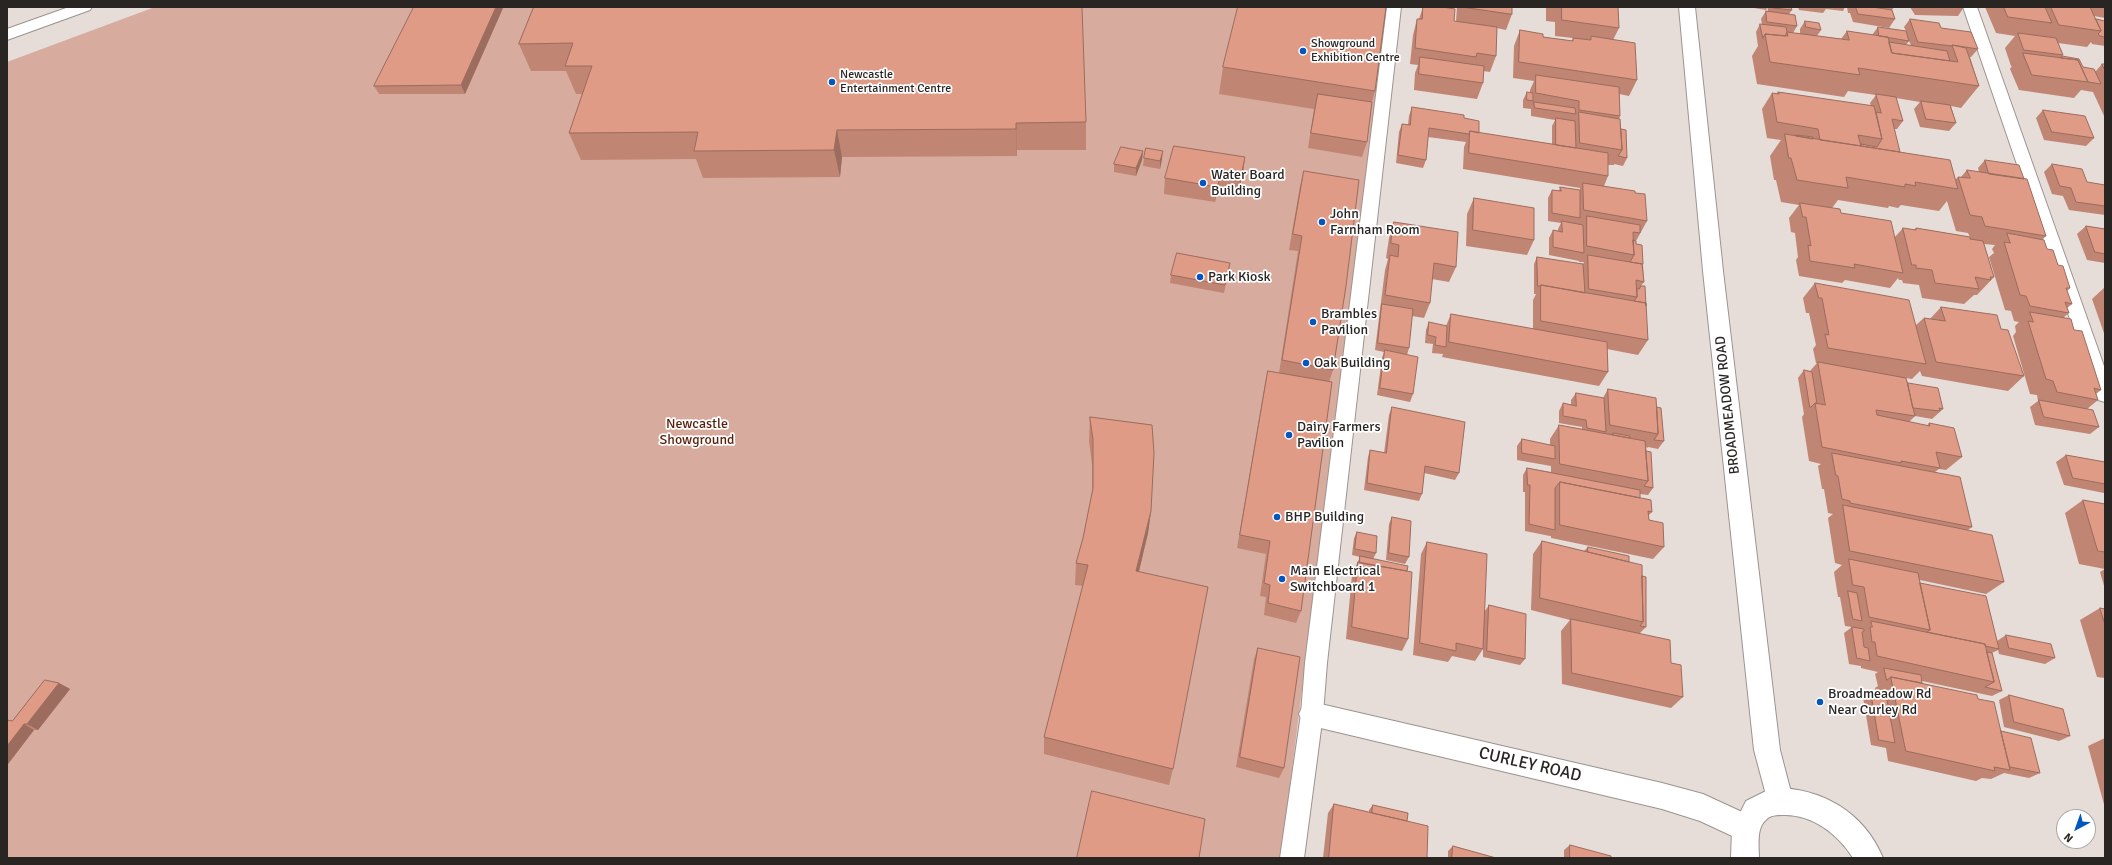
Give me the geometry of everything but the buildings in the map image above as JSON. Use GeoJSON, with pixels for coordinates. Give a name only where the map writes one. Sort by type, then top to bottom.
{"type":"FeatureCollection","features":[{"type":"Feature","properties":{"kind":"street"},"geometry":{"type":"LineString","coordinates":[[7,35],[84,7]]}},
{"type":"Feature","properties":{"kind":"street","name":"BROADMEADOW ROAD"},"geometry":{"type":"LineString","coordinates":[[1687,7],[1713,271],[1767,750],[1780,800]]}},
{"type":"Feature","properties":{"kind":"street","name":"CURLEY ROAD"},"geometry":{"type":"LineString","coordinates":[[1312,714],[1662,796],[1703,808],[1745,828]]}},
{"type":"Feature","properties":{"kind":"street"},"geometry":{"type":"LineString","coordinates":[[1745,858],[1745,828],[1755,811],[1770,802],[1780,800],[1796,801],[1812,805],[1834,817],[1854,835],[1873,857]]}},
{"type":"Feature","properties":{"kind":"lane"},"geometry":{"type":"LineString","coordinates":[[1292,858],[1312,714],[1317,655],[1394,7]]}},
{"type":"Feature","properties":{"kind":"lane"},"geometry":{"type":"LineString","coordinates":[[1970,7],[2105,395]]}},
{"type":"Feature","properties":{"kind":"green space","name":"Newcastle Showground"},"geometry":{"type":"Polygon","coordinates":[[[155,7],[1387,7],[1281,858],[7,858],[7,62],[155,7]]]}},
{"type":"Feature","properties":{"kind":"place","name":"Showground Exhibition Centre"},"geometry":{"type":"Point","coordinates":[1303,51]}},
{"type":"Feature","properties":{"kind":"place","name":"Newcastle Entertainment Centre"},"geometry":{"type":"Point","coordinates":[832,82]}},
{"type":"Feature","properties":{"kind":"place","name":"Water Board Building"},"geometry":{"type":"Point","coordinates":[1203,183]}},
{"type":"Feature","properties":{"kind":"place","name":"John Farnham Room"},"geometry":{"type":"Point","coordinates":[1322,222]}},
{"type":"Feature","properties":{"kind":"place","name":"Park Kiosk"},"geometry":{"type":"Point","coordinates":[1200,277]}},
{"type":"Feature","properties":{"kind":"place","name":"Brambles Pavilion"},"geometry":{"type":"Point","coordinates":[1313,322]}},
{"type":"Feature","properties":{"kind":"place","name":"Oak Building"},"geometry":{"type":"Point","coordinates":[1306,363]}},
{"type":"Feature","properties":{"kind":"place","name":"Dairy Farmers Pavilion"},"geometry":{"type":"Point","coordinates":[1289,435]}},
{"type":"Feature","properties":{"kind":"place","name":"BHP Building"},"geometry":{"type":"Point","coordinates":[1277,517]}},
{"type":"Feature","properties":{"kind":"place","name":"Main Electrical Switchboard 1"},"geometry":{"type":"Point","coordinates":[1282,579]}},
{"type":"Feature","properties":{"kind":"place","name":"Broadmeadow Rd Near Curley Rd"},"geometry":{"type":"Point","coordinates":[1820,702]}}]}
